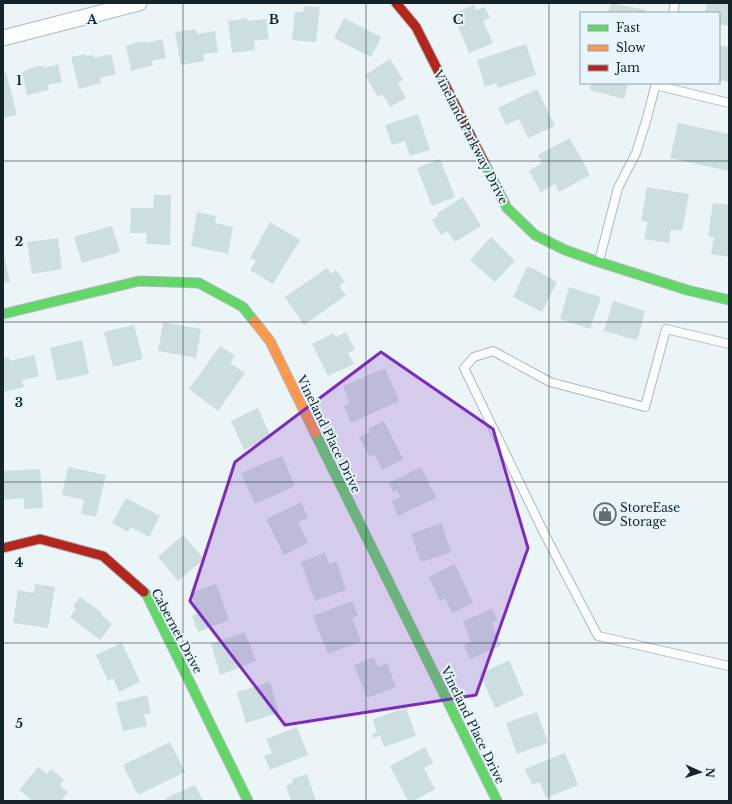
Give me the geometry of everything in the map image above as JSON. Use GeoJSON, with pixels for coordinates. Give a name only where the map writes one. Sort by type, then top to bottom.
{"type":"FeatureCollection","features":[{"type":"Feature","properties":{"kind":"street"},"geometry":{"type":"LineString","coordinates":[[3,38],[85,10],[139,3]]}},
{"type":"Feature","properties":{"kind":"street","name":"Vineland Parkway Drive"},"geometry":{"type":"LineString","coordinates":[[396,3],[416,27],[507,208],[535,235],[565,250],[599,262],[687,290],[729,300]]}},
{"type":"Feature","properties":{"kind":"street","name":"Vineland Place Drive"},"geometry":{"type":"LineString","coordinates":[[3,314],[138,281],[199,283],[243,307],[270,341],[497,801]]}},
{"type":"Feature","properties":{"kind":"street","name":"Cabernet Drive"},"geometry":{"type":"LineString","coordinates":[[3,548],[40,539],[103,556],[147,595],[248,801]]}},
{"type":"Feature","properties":{"kind":"lane"},"geometry":{"type":"LineString","coordinates":[[599,262],[618,188],[636,153],[647,118],[655,84],[729,103]]}},
{"type":"Feature","properties":{"kind":"lane"},"geometry":{"type":"LineString","coordinates":[[729,344],[666,329],[645,407],[550,382],[492,351],[474,357],[464,368],[544,535],[598,636],[729,666]]}},
{"type":"Feature","properties":{"kind":"highlighted area"},"geometry":{"type":"Polygon","coordinates":[[[381,352],[493,429],[528,548],[476,695],[285,725],[190,601],[235,462],[381,352]]]}},
{"type":"Feature","properties":{"kind":"building"},"geometry":{"type":"Polygon","coordinates":[[[611,3],[646,10],[645,12],[608,12],[611,3]]]}},
{"type":"Feature","properties":{"kind":"building"},"geometry":{"type":"Polygon","coordinates":[[[707,3],[729,3],[729,26],[720,24],[720,12],[705,12],[707,3]]]}},
{"type":"Feature","properties":{"kind":"building"},"geometry":{"type":"Polygon","coordinates":[[[474,5],[476,10],[485,7],[490,18],[483,21],[493,43],[469,53],[453,14],[474,5]]]}},
{"type":"Feature","properties":{"kind":"building"},"geometry":{"type":"Polygon","coordinates":[[[304,6],[320,7],[316,42],[292,40],[295,12],[303,12],[304,6]]]}},
{"type":"Feature","properties":{"kind":"building"},"geometry":{"type":"Polygon","coordinates":[[[247,18],[248,21],[266,19],[269,39],[254,41],[255,50],[232,53],[228,21],[247,18]]]}},
{"type":"Feature","properties":{"kind":"building"},"geometry":{"type":"Polygon","coordinates":[[[344,18],[381,37],[371,57],[334,38],[344,18]]]}},
{"type":"Feature","properties":{"kind":"building"},"geometry":{"type":"Polygon","coordinates":[[[196,29],[197,34],[215,31],[218,52],[203,54],[204,61],[181,65],[175,32],[196,29]]]}},
{"type":"Feature","properties":{"kind":"building"},"geometry":{"type":"Polygon","coordinates":[[[162,39],[166,58],[152,61],[153,65],[131,71],[126,46],[139,41],[140,43],[147,41],[147,43],[162,39]]]}},
{"type":"Feature","properties":{"kind":"building"},"geometry":{"type":"Polygon","coordinates":[[[526,44],[536,75],[498,88],[496,83],[485,87],[477,60],[526,44]]]}},
{"type":"Feature","properties":{"kind":"building"},"geometry":{"type":"Polygon","coordinates":[[[720,45],[729,47],[729,82],[720,80],[720,45]]]}},
{"type":"Feature","properties":{"kind":"building"},"geometry":{"type":"Polygon","coordinates":[[[85,54],[86,56],[93,55],[94,58],[111,54],[116,74],[100,78],[101,83],[79,89],[71,57],[85,54]]]}},
{"type":"Feature","properties":{"kind":"building"},"geometry":{"type":"Polygon","coordinates":[[[390,59],[403,80],[398,83],[406,98],[390,107],[382,94],[378,97],[365,75],[390,59]]]}},
{"type":"Feature","properties":{"kind":"building"},"geometry":{"type":"Polygon","coordinates":[[[58,64],[62,82],[48,85],[49,90],[27,95],[22,72],[37,66],[44,66],[44,68],[58,64]]]}},
{"type":"Feature","properties":{"kind":"building"},"geometry":{"type":"Polygon","coordinates":[[[6,72],[17,115],[3,118],[3,73],[6,72]]]}},
{"type":"Feature","properties":{"kind":"building"},"geometry":{"type":"Polygon","coordinates":[[[591,84],[628,84],[624,99],[590,90],[591,84]]]}},
{"type":"Feature","properties":{"kind":"building"},"geometry":{"type":"Polygon","coordinates":[[[537,89],[555,126],[528,138],[519,119],[506,125],[498,108],[537,89]]]}},
{"type":"Feature","properties":{"kind":"building"},"geometry":{"type":"Polygon","coordinates":[[[418,114],[430,150],[410,156],[405,141],[392,145],[385,125],[418,114]]]}},
{"type":"Feature","properties":{"kind":"building"},"geometry":{"type":"Polygon","coordinates":[[[678,123],[729,134],[729,171],[670,158],[678,123]]]}},
{"type":"Feature","properties":{"kind":"building"},"geometry":{"type":"Polygon","coordinates":[[[570,138],[590,175],[559,192],[555,184],[541,192],[529,171],[542,163],[538,155],[570,138]]]}},
{"type":"Feature","properties":{"kind":"building"},"geometry":{"type":"Polygon","coordinates":[[[440,159],[455,197],[432,206],[417,168],[440,159]]]}},
{"type":"Feature","properties":{"kind":"building"},"geometry":{"type":"Polygon","coordinates":[[[647,187],[689,194],[682,231],[671,229],[669,243],[644,239],[648,222],[641,221],[647,187]]]}},
{"type":"Feature","properties":{"kind":"building"},"geometry":{"type":"Polygon","coordinates":[[[154,195],[171,195],[170,245],[146,244],[147,233],[130,233],[131,208],[153,208],[154,195]]]}},
{"type":"Feature","properties":{"kind":"building"},"geometry":{"type":"Polygon","coordinates":[[[463,197],[481,226],[455,242],[447,231],[441,235],[432,220],[438,216],[438,213],[463,197]]]}},
{"type":"Feature","properties":{"kind":"building"},"geometry":{"type":"Polygon","coordinates":[[[713,203],[729,205],[729,257],[711,254],[714,237],[708,236],[713,203]]]}},
{"type":"Feature","properties":{"kind":"building"},"geometry":{"type":"Polygon","coordinates":[[[197,212],[216,216],[215,223],[233,227],[228,254],[191,246],[197,212]]]}},
{"type":"Feature","properties":{"kind":"building"},"geometry":{"type":"Polygon","coordinates":[[[270,222],[300,240],[273,284],[250,270],[256,261],[250,258],[270,222]]]}},
{"type":"Feature","properties":{"kind":"building"},"geometry":{"type":"Polygon","coordinates":[[[112,226],[120,252],[82,263],[74,237],[112,226]]]}},
{"type":"Feature","properties":{"kind":"building"},"geometry":{"type":"Polygon","coordinates":[[[491,237],[515,261],[495,282],[470,260],[491,237]]]}},
{"type":"Feature","properties":{"kind":"building"},"geometry":{"type":"Polygon","coordinates":[[[58,238],[62,269],[32,274],[27,242],[58,238]]]}},
{"type":"Feature","properties":{"kind":"building"},"geometry":{"type":"Polygon","coordinates":[[[3,251],[10,282],[3,283],[3,251]]]}},
{"type":"Feature","properties":{"kind":"building"},"geometry":{"type":"Polygon","coordinates":[[[527,267],[534,269],[557,282],[542,312],[513,297],[527,267]]]}},
{"type":"Feature","properties":{"kind":"building"},"geometry":{"type":"Polygon","coordinates":[[[327,268],[331,274],[336,270],[345,282],[339,286],[346,295],[304,325],[285,297],[327,268]]]}},
{"type":"Feature","properties":{"kind":"building"},"geometry":{"type":"Polygon","coordinates":[[[569,287],[601,297],[590,329],[560,319],[569,287]]]}},
{"type":"Feature","properties":{"kind":"building"},"geometry":{"type":"Polygon","coordinates":[[[613,301],[645,311],[638,338],[636,340],[604,331],[613,301]]]}},
{"type":"Feature","properties":{"kind":"building"},"geometry":{"type":"Polygon","coordinates":[[[163,322],[201,329],[196,358],[158,351],[163,322]]]}},
{"type":"Feature","properties":{"kind":"building"},"geometry":{"type":"Polygon","coordinates":[[[134,325],[143,359],[113,367],[104,332],[134,325]]]}},
{"type":"Feature","properties":{"kind":"building"},"geometry":{"type":"Polygon","coordinates":[[[346,332],[355,350],[348,353],[354,364],[328,376],[312,344],[334,333],[336,337],[346,332]]]}},
{"type":"Feature","properties":{"kind":"building"},"geometry":{"type":"Polygon","coordinates":[[[82,340],[89,374],[57,381],[50,348],[82,340]]]}},
{"type":"Feature","properties":{"kind":"building"},"geometry":{"type":"Polygon","coordinates":[[[220,346],[235,356],[230,363],[245,373],[218,411],[189,389],[220,346]]]}},
{"type":"Feature","properties":{"kind":"building"},"geometry":{"type":"Polygon","coordinates":[[[34,355],[39,376],[22,380],[24,387],[3,392],[3,358],[9,357],[10,361],[34,355]]]}},
{"type":"Feature","properties":{"kind":"building"},"geometry":{"type":"Polygon","coordinates":[[[385,368],[399,401],[351,423],[344,406],[350,404],[343,386],[385,368]]]}},
{"type":"Feature","properties":{"kind":"building"},"geometry":{"type":"Polygon","coordinates":[[[258,408],[271,437],[244,450],[231,421],[258,408]]]}},
{"type":"Feature","properties":{"kind":"building"},"geometry":{"type":"Polygon","coordinates":[[[384,421],[403,459],[382,470],[374,454],[370,457],[359,437],[370,432],[368,429],[384,421]]]}},
{"type":"Feature","properties":{"kind":"building"},"geometry":{"type":"Polygon","coordinates":[[[282,456],[295,486],[255,504],[241,473],[282,456]]]}},
{"type":"Feature","properties":{"kind":"building"},"geometry":{"type":"Polygon","coordinates":[[[68,467],[106,475],[96,517],[81,514],[84,500],[62,495],[68,467]]]}},
{"type":"Feature","properties":{"kind":"building"},"geometry":{"type":"Polygon","coordinates":[[[421,467],[436,498],[398,516],[392,501],[400,497],[397,490],[393,492],[389,483],[421,467]]]}},
{"type":"Feature","properties":{"kind":"building"},"geometry":{"type":"Polygon","coordinates":[[[40,469],[43,508],[24,509],[24,498],[3,500],[3,471],[40,469]]]}},
{"type":"Feature","properties":{"kind":"building"},"geometry":{"type":"Polygon","coordinates":[[[126,498],[160,516],[149,537],[131,527],[128,532],[112,523],[126,498]]]}},
{"type":"Feature","properties":{"kind":"building"},"geometry":{"type":"Polygon","coordinates":[[[301,502],[308,518],[298,522],[308,543],[284,555],[266,519],[301,502]]]}},
{"type":"Feature","properties":{"kind":"building"},"geometry":{"type":"Polygon","coordinates":[[[441,523],[451,552],[421,562],[411,534],[441,523]]]}},
{"type":"Feature","properties":{"kind":"building"},"geometry":{"type":"Polygon","coordinates":[[[183,535],[204,559],[178,581],[158,557],[183,535]]]}},
{"type":"Feature","properties":{"kind":"building"},"geometry":{"type":"Polygon","coordinates":[[[325,553],[329,564],[336,561],[346,590],[315,601],[301,562],[325,553]]]}},
{"type":"Feature","properties":{"kind":"building"},"geometry":{"type":"Polygon","coordinates":[[[455,564],[473,603],[452,613],[445,598],[440,601],[429,577],[455,564]]]}},
{"type":"Feature","properties":{"kind":"building"},"geometry":{"type":"Polygon","coordinates":[[[35,584],[55,587],[48,628],[13,623],[18,590],[34,593],[35,584]]]}},
{"type":"Feature","properties":{"kind":"building"},"geometry":{"type":"Polygon","coordinates":[[[216,584],[229,620],[198,632],[192,616],[198,613],[191,593],[216,584]]]}},
{"type":"Feature","properties":{"kind":"building"},"geometry":{"type":"Polygon","coordinates":[[[80,597],[102,613],[101,615],[112,624],[100,640],[70,617],[76,608],[73,606],[80,597]]]}},
{"type":"Feature","properties":{"kind":"building"},"geometry":{"type":"Polygon","coordinates":[[[352,601],[358,616],[352,618],[361,641],[328,654],[313,616],[352,601]]]}},
{"type":"Feature","properties":{"kind":"building"},"geometry":{"type":"Polygon","coordinates":[[[492,609],[497,620],[492,623],[501,646],[470,659],[464,645],[471,642],[463,621],[492,609]]]}},
{"type":"Feature","properties":{"kind":"building"},"geometry":{"type":"Polygon","coordinates":[[[245,632],[256,661],[220,675],[211,644],[245,632]]]}},
{"type":"Feature","properties":{"kind":"building"},"geometry":{"type":"Polygon","coordinates":[[[122,643],[140,682],[119,692],[113,678],[108,681],[96,655],[122,643]]]}},
{"type":"Feature","properties":{"kind":"building"},"geometry":{"type":"Polygon","coordinates":[[[374,657],[378,667],[387,663],[396,687],[367,698],[354,665],[374,657]]]}},
{"type":"Feature","properties":{"kind":"building"},"geometry":{"type":"Polygon","coordinates":[[[509,660],[524,695],[495,708],[480,674],[509,660]]]}},
{"type":"Feature","properties":{"kind":"building"},"geometry":{"type":"Polygon","coordinates":[[[270,682],[279,713],[246,723],[237,692],[270,682]]]}},
{"type":"Feature","properties":{"kind":"building"},"geometry":{"type":"Polygon","coordinates":[[[147,695],[151,713],[144,715],[147,726],[123,731],[116,703],[147,695]]]}},
{"type":"Feature","properties":{"kind":"building"},"geometry":{"type":"Polygon","coordinates":[[[406,708],[416,736],[384,747],[380,735],[373,738],[372,734],[377,733],[373,719],[406,708]]]}},
{"type":"Feature","properties":{"kind":"building"},"geometry":{"type":"Polygon","coordinates":[[[537,712],[548,743],[517,754],[506,723],[537,712]]]}},
{"type":"Feature","properties":{"kind":"building"},"geometry":{"type":"Polygon","coordinates":[[[297,727],[308,755],[270,770],[264,756],[272,753],[266,739],[297,727]]]}},
{"type":"Feature","properties":{"kind":"building"},"geometry":{"type":"Polygon","coordinates":[[[170,742],[185,772],[138,795],[123,765],[170,742]]]}},
{"type":"Feature","properties":{"kind":"building"},"geometry":{"type":"Polygon","coordinates":[[[425,747],[433,763],[424,768],[435,789],[413,801],[408,801],[390,766],[425,747]]]}},
{"type":"Feature","properties":{"kind":"building"},"geometry":{"type":"Polygon","coordinates":[[[565,753],[578,785],[546,798],[540,782],[532,785],[525,769],[565,753]]]}},
{"type":"Feature","properties":{"kind":"building"},"geometry":{"type":"Polygon","coordinates":[[[38,767],[47,774],[51,769],[64,780],[60,786],[68,792],[61,801],[33,801],[19,790],[38,767]]]}},
{"type":"Feature","properties":{"kind":"building"},"geometry":{"type":"Polygon","coordinates":[[[307,774],[316,801],[291,801],[286,786],[293,782],[292,779],[307,774]]]}},
{"type":"Feature","properties":{"kind":"building"},"geometry":{"type":"Polygon","coordinates":[[[195,785],[203,801],[167,801],[166,798],[195,785]]]}},
{"type":"Feature","properties":{"kind":"traffic: fast"},"geometry":{"type":"LineString","coordinates":[[484,162],[507,208],[535,235],[565,250],[599,262],[687,290],[729,300]]}},
{"type":"Feature","properties":{"kind":"traffic: fast"},"geometry":{"type":"LineString","coordinates":[[3,314],[139,281],[199,283],[243,307],[254,321]]}},
{"type":"Feature","properties":{"kind":"traffic: fast"},"geometry":{"type":"LineString","coordinates":[[315,433],[497,801]]}},
{"type":"Feature","properties":{"kind":"traffic: fast"},"geometry":{"type":"LineString","coordinates":[[144,592],[147,595],[248,801]]}},
{"type":"Feature","properties":{"kind":"traffic: slow"},"geometry":{"type":"LineString","coordinates":[[254,321],[270,341],[315,433]]}},
{"type":"Feature","properties":{"kind":"traffic: jam"},"geometry":{"type":"LineString","coordinates":[[396,3],[416,27],[484,162]]}},
{"type":"Feature","properties":{"kind":"traffic: jam"},"geometry":{"type":"LineString","coordinates":[[3,548],[40,539],[103,556],[144,592]]}},
{"type":"Feature","properties":{"kind":"place","name":"StoreEase Storage"},"geometry":{"type":"Point","coordinates":[605,514]}}]}
